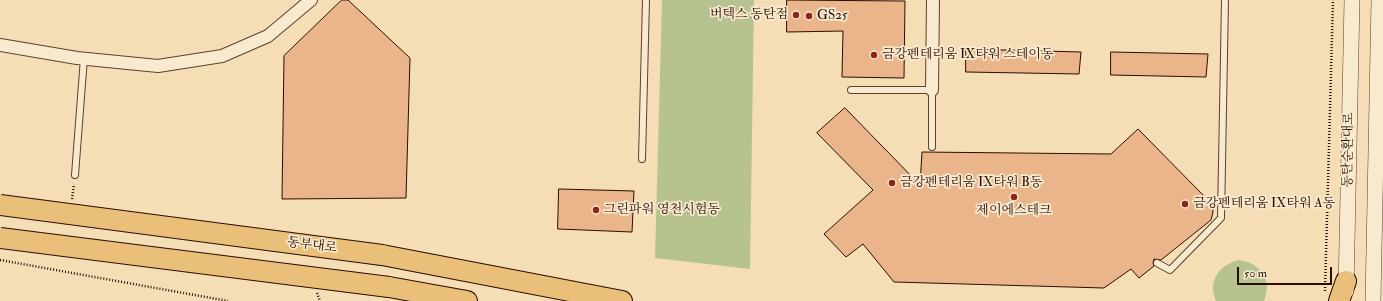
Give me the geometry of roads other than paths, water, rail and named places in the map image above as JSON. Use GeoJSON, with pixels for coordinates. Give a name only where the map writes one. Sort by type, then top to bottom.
{"type":"FeatureCollection","features":[{"type":"Feature","properties":{"kind":"highway","name":"동부대로"},"geometry":{"type":"LineString","coordinates":[[0,206],[382,255],[622,301]]}},
{"type":"Feature","properties":{"kind":"highway"},"geometry":{"type":"LineString","coordinates":[[0,238],[390,287],[466,301]]}},
{"type":"Feature","properties":{"kind":"highway"},"geometry":{"type":"LineString","coordinates":[[1332,297],[1346,281]]}},
{"type":"Feature","properties":{"kind":"street"},"geometry":{"type":"LineString","coordinates":[[0,45],[84,58],[158,66],[222,56],[268,36],[311,0]]}},
{"type":"Feature","properties":{"kind":"street"},"geometry":{"type":"LineString","coordinates":[[932,90],[933,0]]}},
{"type":"Feature","properties":{"kind":"street","name":"동탄순환대로"},"geometry":{"type":"LineString","coordinates":[[1346,301],[1352,0]]}},
{"type":"Feature","properties":{"kind":"street","name":"동탄순환대로"},"geometry":{"type":"LineString","coordinates":[[1373,301],[1379,0]]}},
{"type":"Feature","properties":{"kind":"lane"},"geometry":{"type":"LineString","coordinates":[[642,159],[646,0]]}},
{"type":"Feature","properties":{"kind":"lane"},"geometry":{"type":"LineString","coordinates":[[1157,263],[1170,270],[1221,218],[1226,0]]}},
{"type":"Feature","properties":{"kind":"lane"},"geometry":{"type":"LineString","coordinates":[[75,175],[84,58]]}},
{"type":"Feature","properties":{"kind":"lane"},"geometry":{"type":"LineString","coordinates":[[851,90],[932,90],[932,147]]}},
{"type":"Feature","properties":{"kind":"place","name":"버텍스 동탄점"},"geometry":{"type":"Point","coordinates":[796,15]}},
{"type":"Feature","properties":{"kind":"place","name":"GS25"},"geometry":{"type":"Point","coordinates":[809,16]}},
{"type":"Feature","properties":{"kind":"place","name":"금강펜테리움 IX타워 스테이동"},"geometry":{"type":"Point","coordinates":[874,55]}},
{"type":"Feature","properties":{"kind":"place","name":"금강펜테리움 IX타워 B동"},"geometry":{"type":"Point","coordinates":[892,183]}},
{"type":"Feature","properties":{"kind":"place","name":"제이에스테크"},"geometry":{"type":"Point","coordinates":[1014,197]}},
{"type":"Feature","properties":{"kind":"place","name":"금강펜테리움 IX타워 A동"},"geometry":{"type":"Point","coordinates":[1185,204]}},
{"type":"Feature","properties":{"kind":"place","name":"그린파워 영천시험동"},"geometry":{"type":"Point","coordinates":[596,210]}}]}
